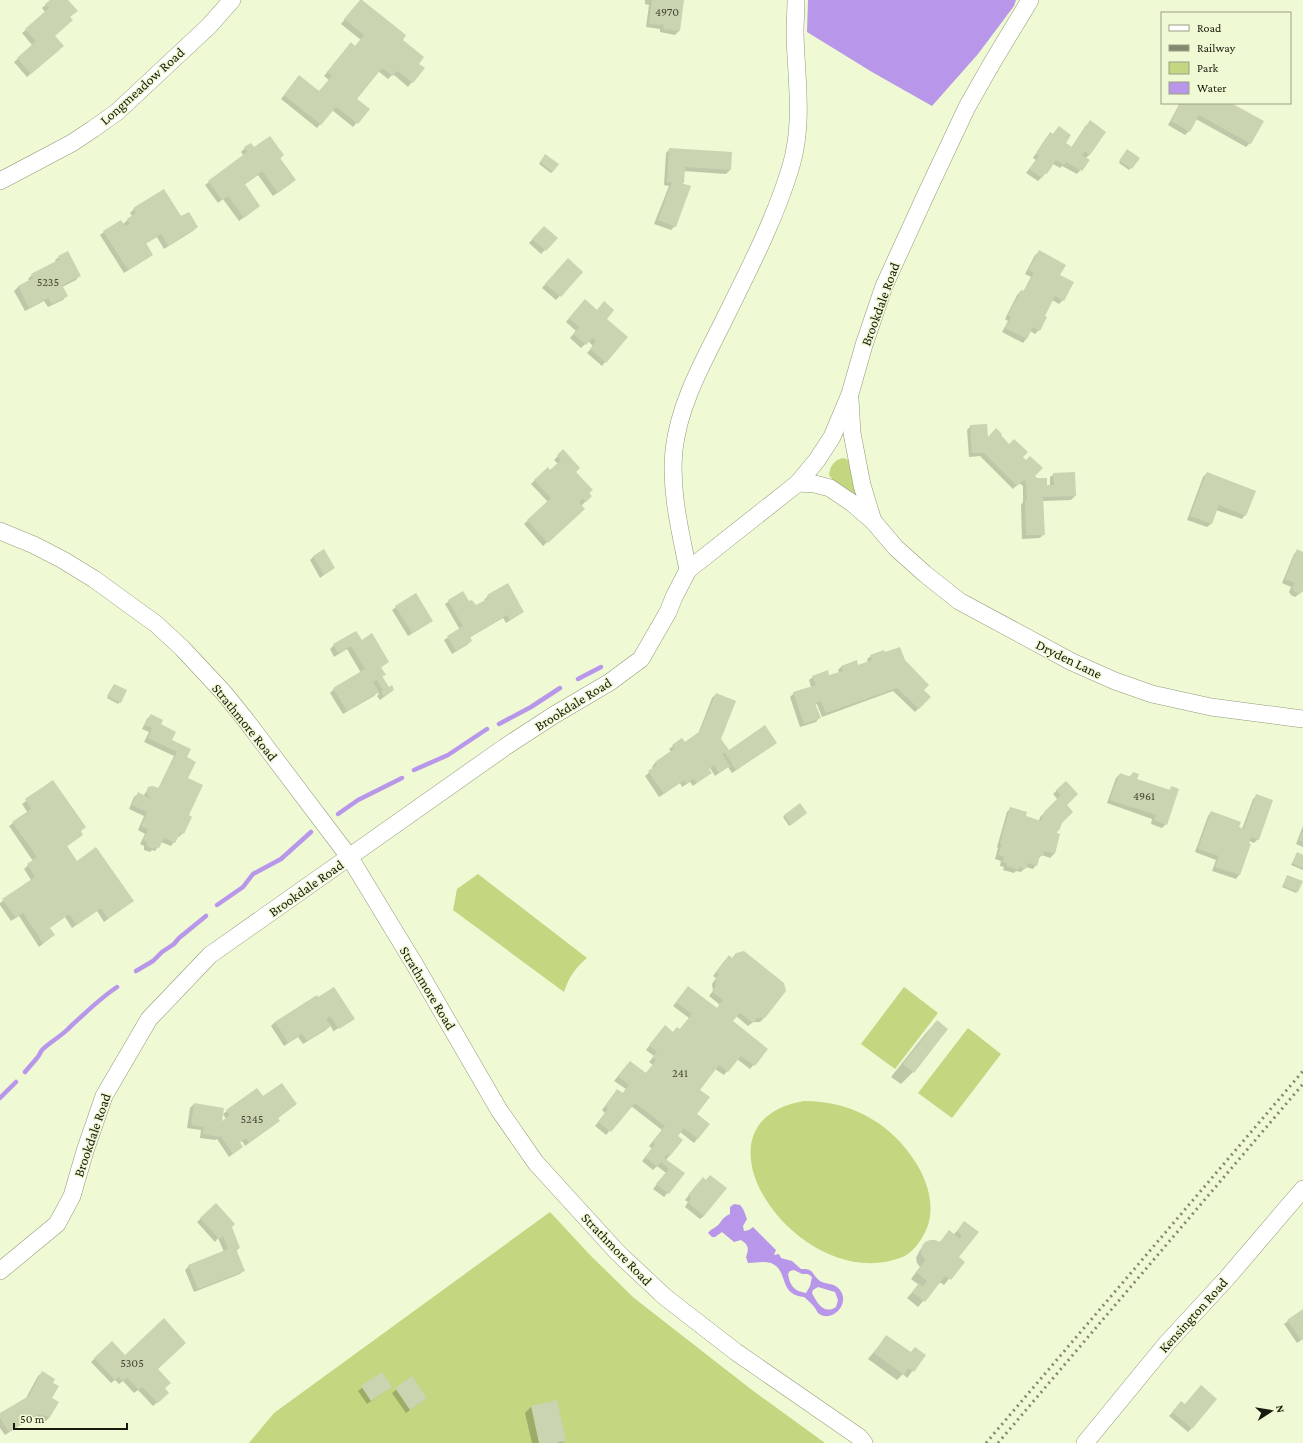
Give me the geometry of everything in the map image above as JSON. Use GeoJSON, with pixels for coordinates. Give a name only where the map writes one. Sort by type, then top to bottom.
{"type":"FeatureCollection","features":[{"type":"Feature","properties":{"kind":"street","name":"Longmeadow Road"},"geometry":{"type":"LineString","coordinates":[[0,182],[72,142],[116,112],[209,26],[232,0]]}},
{"type":"Feature","properties":{"kind":"street"},"geometry":{"type":"LineString","coordinates":[[688,570],[674,499],[674,449],[678,429],[696,375],[772,218],[791,166],[796,146],[799,121],[795,32],[796,0]]}},
{"type":"Feature","properties":{"kind":"street","name":"Brookdale Road"},"geometry":{"type":"LineString","coordinates":[[0,1271],[57,1224],[72,1196],[85,1151],[104,1096],[149,1019],[210,955],[350,858],[505,747],[554,715],[610,682],[640,658],[668,612],[688,570],[798,483],[817,460],[832,437],[850,394],[864,345],[884,286],[923,199],[967,107],[1030,0]]}},
{"type":"Feature","properties":{"kind":"street","name":"Dryden Lane"},"geometry":{"type":"LineString","coordinates":[[850,394],[852,433],[862,485],[873,521]]}},
{"type":"Feature","properties":{"kind":"street","name":"Dryden Lane"},"geometry":{"type":"LineString","coordinates":[[798,483],[815,484],[830,488],[852,503],[873,521],[896,548],[925,574],[960,601],[1072,662],[1115,681],[1152,694],[1211,707],[1303,719]]}},
{"type":"Feature","properties":{"kind":"street","name":"Strathmore Road"},"geometry":{"type":"LineString","coordinates":[[0,531],[40,548],[94,579],[156,624],[182,648],[224,693],[245,719],[350,858],[415,965],[499,1110],[536,1163],[618,1253],[665,1297],[736,1352],[859,1437],[864,1443]]}},
{"type":"Feature","properties":{"kind":"street","name":"Kensington Road"},"geometry":{"type":"LineString","coordinates":[[1085,1443],[1167,1344],[1227,1278],[1303,1188]]}},
{"type":"Feature","properties":{"kind":"green space"},"geometry":{"type":"Polygon","coordinates":[[[843,458],[849,460],[861,493],[855,498],[829,475],[833,464],[837,460],[843,458]]]}},
{"type":"Feature","properties":{"kind":"green space"},"geometry":{"type":"Polygon","coordinates":[[[478,874],[587,958],[573,973],[564,992],[453,910],[457,889],[478,874]]]}},
{"type":"Feature","properties":{"kind":"green space"},"geometry":{"type":"Polygon","coordinates":[[[904,987],[938,1013],[895,1069],[861,1044],[904,987]]]}},
{"type":"Feature","properties":{"kind":"green space"},"geometry":{"type":"Polygon","coordinates":[[[968,1028],[1001,1054],[952,1118],[918,1093],[968,1028]]]}},
{"type":"Feature","properties":{"kind":"green space"},"geometry":{"type":"Polygon","coordinates":[[[804,1101],[823,1102],[841,1106],[867,1116],[888,1130],[911,1156],[921,1171],[927,1188],[930,1204],[929,1220],[923,1236],[907,1255],[900,1258],[861,1263],[824,1252],[792,1230],[767,1201],[753,1170],[752,1140],[768,1115],[804,1101]]]}},
{"type":"Feature","properties":{"kind":"green space"},"geometry":{"type":"Polygon","coordinates":[[[550,1212],[591,1256],[634,1298],[752,1390],[825,1443],[249,1443],[274,1413],[550,1212]]]}},
{"type":"Feature","properties":{"kind":"water"},"geometry":{"type":"Polygon","coordinates":[[[808,0],[1016,0],[1014,6],[978,54],[932,106],[872,72],[807,32],[808,0]]]}},
{"type":"Feature","properties":{"kind":"water"},"geometry":{"type":"Polygon","coordinates":[[[734,1204],[740,1205],[747,1219],[743,1226],[744,1231],[753,1227],[776,1250],[774,1255],[779,1254],[781,1258],[792,1261],[801,1269],[808,1269],[820,1281],[837,1287],[842,1293],[843,1299],[839,1310],[835,1314],[829,1316],[824,1316],[818,1313],[813,1305],[804,1297],[790,1292],[777,1266],[768,1262],[748,1263],[746,1257],[748,1247],[744,1242],[741,1240],[734,1242],[722,1232],[715,1237],[712,1237],[708,1233],[730,1214],[730,1207],[734,1204]],[[794,1270],[790,1271],[788,1274],[791,1285],[798,1291],[806,1293],[810,1286],[812,1277],[808,1274],[802,1274],[794,1270]],[[818,1287],[813,1290],[812,1293],[821,1307],[828,1310],[836,1307],[838,1300],[835,1292],[818,1287]]]}},
{"type":"Feature","properties":{"kind":"building"},"geometry":{"type":"Polygon","coordinates":[[[50,0],[68,0],[78,11],[70,17],[73,20],[55,36],[64,46],[31,74],[17,58],[36,41],[25,29],[49,8],[45,4],[50,0]]]}},
{"type":"Feature","properties":{"kind":"building"},"geometry":{"type":"Polygon","coordinates":[[[360,0],[362,0],[406,35],[403,40],[424,57],[419,64],[425,68],[413,83],[397,71],[393,76],[382,68],[357,99],[370,109],[358,124],[336,107],[321,125],[284,95],[299,75],[319,91],[332,76],[327,72],[351,42],[355,46],[364,35],[344,19],[360,0]]]}},
{"type":"Feature","properties":{"kind":"building"},"geometry":{"type":"Polygon","coordinates":[[[652,0],[684,0],[680,31],[663,29],[664,25],[649,24],[652,0]]]}},
{"type":"Feature","properties":{"kind":"building"},"geometry":{"type":"Polygon","coordinates":[[[1180,104],[1233,104],[1264,121],[1251,144],[1199,115],[1190,132],[1171,121],[1180,104]]]}},
{"type":"Feature","properties":{"kind":"building"},"geometry":{"type":"Polygon","coordinates":[[[1090,120],[1106,132],[1090,155],[1085,151],[1082,155],[1090,160],[1082,171],[1066,162],[1064,165],[1056,160],[1047,174],[1045,173],[1042,178],[1029,169],[1039,156],[1036,154],[1050,132],[1053,134],[1059,126],[1071,135],[1066,143],[1072,147],[1090,120]]]}},
{"type":"Feature","properties":{"kind":"building"},"geometry":{"type":"Polygon","coordinates":[[[270,136],[284,155],[280,158],[296,180],[278,193],[262,171],[245,184],[260,206],[244,218],[228,196],[222,200],[208,181],[247,152],[244,147],[251,143],[254,147],[270,136]]]}},
{"type":"Feature","properties":{"kind":"building"},"geometry":{"type":"Polygon","coordinates":[[[669,148],[732,152],[731,170],[685,167],[684,183],[681,183],[691,186],[676,227],[658,220],[672,182],[667,182],[669,148]]]}},
{"type":"Feature","properties":{"kind":"building"},"geometry":{"type":"Polygon","coordinates":[[[1127,149],[1140,158],[1132,169],[1119,161],[1127,149]]]}},
{"type":"Feature","properties":{"kind":"building"},"geometry":{"type":"Polygon","coordinates":[[[545,154],[559,164],[553,172],[540,162],[545,154]]]}},
{"type":"Feature","properties":{"kind":"building"},"geometry":{"type":"Polygon","coordinates":[[[164,189],[181,216],[189,212],[198,227],[168,246],[161,234],[146,243],[153,255],[128,270],[103,231],[121,220],[125,226],[130,224],[127,219],[136,213],[133,208],[164,189]]]}},
{"type":"Feature","properties":{"kind":"building"},"geometry":{"type":"Polygon","coordinates":[[[544,226],[558,238],[546,251],[532,239],[544,226]]]}},
{"type":"Feature","properties":{"kind":"building"},"geometry":{"type":"Polygon","coordinates":[[[1039,250],[1066,265],[1060,275],[1074,282],[1064,301],[1055,296],[1045,316],[1047,317],[1040,331],[1033,327],[1027,339],[1005,328],[1011,317],[1008,315],[1021,290],[1024,291],[1034,273],[1028,270],[1039,250]]]}},
{"type":"Feature","properties":{"kind":"building"},"geometry":{"type":"Polygon","coordinates":[[[68,251],[81,276],[62,285],[68,296],[52,304],[48,298],[29,308],[18,286],[33,278],[31,274],[60,259],[58,256],[68,251]]]}},
{"type":"Feature","properties":{"kind":"building"},"geometry":{"type":"Polygon","coordinates":[[[568,258],[583,272],[561,297],[545,284],[568,258]]]}},
{"type":"Feature","properties":{"kind":"building"},"geometry":{"type":"Polygon","coordinates":[[[585,299],[597,310],[604,301],[614,310],[607,319],[628,337],[606,363],[590,349],[596,341],[592,338],[586,345],[573,334],[579,327],[569,318],[585,299]]]}},
{"type":"Feature","properties":{"kind":"building"},"geometry":{"type":"Polygon","coordinates":[[[987,424],[988,437],[996,428],[1009,444],[1014,439],[1028,452],[1023,457],[1026,460],[1030,456],[1043,468],[1035,476],[1037,478],[1047,478],[1047,485],[1054,485],[1053,473],[1075,472],[1076,496],[1043,497],[1045,535],[1026,535],[1026,482],[1024,480],[1017,486],[984,453],[972,453],[970,425],[987,424]]]}},
{"type":"Feature","properties":{"kind":"building"},"geometry":{"type":"Polygon","coordinates":[[[563,449],[580,468],[576,472],[593,490],[589,493],[592,496],[586,502],[583,498],[579,502],[585,509],[548,543],[527,520],[551,498],[534,480],[548,467],[550,470],[561,460],[557,455],[563,449]]]}},
{"type":"Feature","properties":{"kind":"building"},"geometry":{"type":"Polygon","coordinates":[[[1207,472],[1256,491],[1246,516],[1219,505],[1212,524],[1190,516],[1207,472]]]}},
{"type":"Feature","properties":{"kind":"building"},"geometry":{"type":"Polygon","coordinates":[[[324,549],[335,568],[324,575],[313,556],[324,549]]]}},
{"type":"Feature","properties":{"kind":"building"},"geometry":{"type":"Polygon","coordinates":[[[1297,549],[1303,552],[1303,591],[1299,594],[1292,588],[1295,583],[1285,579],[1297,549]]]}},
{"type":"Feature","properties":{"kind":"building"},"geometry":{"type":"Polygon","coordinates":[[[508,583],[524,612],[510,620],[507,615],[470,637],[472,641],[456,651],[447,636],[463,626],[448,600],[463,591],[469,601],[472,600],[476,605],[489,598],[487,595],[508,583]]]}},
{"type":"Feature","properties":{"kind":"building"},"geometry":{"type":"Polygon","coordinates":[[[416,593],[433,621],[412,633],[395,606],[416,593]]]}},
{"type":"Feature","properties":{"kind":"building"},"geometry":{"type":"Polygon","coordinates":[[[356,631],[362,640],[372,633],[389,662],[381,667],[386,675],[382,676],[389,687],[392,685],[394,690],[384,697],[381,691],[383,690],[377,680],[373,682],[379,692],[347,711],[333,688],[365,669],[351,646],[338,653],[333,644],[356,631]]]}},
{"type":"Feature","properties":{"kind":"building"},"geometry":{"type":"Polygon","coordinates":[[[900,647],[905,660],[929,685],[924,690],[931,697],[919,709],[897,688],[826,713],[821,701],[815,703],[821,718],[804,724],[793,692],[816,685],[812,676],[828,670],[829,675],[843,671],[841,666],[857,660],[858,665],[872,660],[870,655],[884,650],[885,652],[900,647]]]}},
{"type":"Feature","properties":{"kind":"building"},"geometry":{"type":"Polygon","coordinates":[[[114,684],[127,690],[121,703],[107,696],[114,684]]]}},
{"type":"Feature","properties":{"kind":"building"},"geometry":{"type":"Polygon","coordinates":[[[716,693],[736,701],[721,739],[729,750],[765,725],[777,743],[736,770],[725,753],[722,754],[730,766],[719,773],[714,765],[709,769],[712,773],[697,783],[694,779],[686,784],[684,780],[664,794],[648,771],[657,765],[655,762],[675,748],[672,745],[682,738],[685,742],[700,731],[716,693]]]}},
{"type":"Feature","properties":{"kind":"building"},"geometry":{"type":"Polygon","coordinates":[[[151,714],[163,720],[161,724],[176,732],[172,740],[191,749],[187,757],[196,762],[188,778],[203,785],[189,815],[192,817],[184,834],[181,832],[175,843],[164,838],[159,848],[156,847],[154,849],[147,846],[147,842],[143,840],[148,830],[141,826],[147,812],[132,805],[138,792],[151,799],[146,792],[148,787],[152,786],[159,788],[177,752],[148,738],[152,728],[145,725],[151,714]]]}},
{"type":"Feature","properties":{"kind":"building"},"geometry":{"type":"Polygon","coordinates":[[[1133,772],[1139,774],[1137,779],[1170,790],[1171,786],[1179,789],[1167,825],[1154,820],[1156,815],[1110,800],[1120,773],[1131,777],[1133,772]]]}},
{"type":"Feature","properties":{"kind":"building"},"geometry":{"type":"Polygon","coordinates":[[[53,780],[86,827],[81,831],[83,835],[67,846],[77,861],[96,847],[134,901],[108,919],[101,908],[77,925],[69,914],[50,928],[55,935],[43,943],[23,913],[16,918],[2,899],[35,877],[27,864],[37,857],[12,822],[31,809],[25,799],[53,780]]]}},
{"type":"Feature","properties":{"kind":"building"},"geometry":{"type":"Polygon","coordinates":[[[1066,781],[1078,794],[1067,805],[1073,812],[1062,823],[1059,831],[1058,830],[1057,833],[1060,834],[1055,854],[1044,851],[1043,856],[1040,855],[1037,866],[1028,863],[1026,869],[1019,867],[1019,870],[1006,866],[1007,863],[1003,862],[1004,857],[998,855],[1002,844],[1000,843],[1010,807],[1027,812],[1026,816],[1041,821],[1044,812],[1061,795],[1056,790],[1066,781]]]}},
{"type":"Feature","properties":{"kind":"building"},"geometry":{"type":"Polygon","coordinates":[[[1256,794],[1273,800],[1259,840],[1251,837],[1249,843],[1251,844],[1240,875],[1215,867],[1219,856],[1198,849],[1211,811],[1241,822],[1239,827],[1244,829],[1256,794]]]}},
{"type":"Feature","properties":{"kind":"building"},"geometry":{"type":"Polygon","coordinates":[[[800,803],[807,813],[791,825],[784,815],[800,803]]]}},
{"type":"Feature","properties":{"kind":"building"},"geometry":{"type":"Polygon","coordinates":[[[1303,830],[1303,842],[1299,840],[1303,830]]]}},
{"type":"Feature","properties":{"kind":"building"},"geometry":{"type":"Polygon","coordinates":[[[1297,852],[1303,855],[1303,868],[1292,863],[1297,852]]]}},
{"type":"Feature","properties":{"kind":"building"},"geometry":{"type":"Polygon","coordinates":[[[1287,875],[1303,881],[1298,892],[1283,886],[1287,875]]]}},
{"type":"Feature","properties":{"kind":"building"},"geometry":{"type":"Polygon","coordinates":[[[744,951],[784,983],[786,991],[765,1018],[757,1018],[753,1023],[740,1013],[733,1021],[768,1049],[755,1066],[741,1056],[728,1072],[719,1065],[700,1090],[710,1097],[697,1114],[710,1124],[698,1139],[684,1128],[678,1136],[683,1140],[670,1156],[667,1154],[664,1158],[685,1173],[669,1194],[656,1184],[669,1169],[661,1162],[657,1167],[645,1157],[655,1144],[652,1142],[665,1126],[635,1103],[611,1132],[598,1122],[608,1109],[605,1106],[617,1089],[623,1093],[629,1085],[618,1076],[630,1061],[646,1073],[656,1060],[652,1058],[657,1052],[649,1045],[665,1025],[673,1032],[677,1027],[680,1029],[692,1014],[676,1002],[688,986],[717,1008],[723,1000],[712,992],[716,986],[715,979],[719,974],[716,972],[729,955],[732,958],[736,953],[744,951]]]}},
{"type":"Feature","properties":{"kind":"building"},"geometry":{"type":"Polygon","coordinates":[[[334,987],[355,1019],[339,1029],[330,1016],[326,1019],[331,1026],[307,1041],[302,1034],[288,1043],[275,1022],[317,995],[318,997],[334,987]]]}},
{"type":"Feature","properties":{"kind":"building"},"geometry":{"type":"Polygon","coordinates":[[[937,1020],[948,1029],[914,1073],[903,1064],[937,1020]]]}},
{"type":"Feature","properties":{"kind":"building"},"geometry":{"type":"Polygon","coordinates":[[[282,1083],[297,1104],[278,1118],[280,1121],[249,1143],[246,1138],[240,1142],[243,1147],[233,1154],[220,1135],[220,1137],[203,1134],[204,1127],[191,1125],[194,1103],[224,1108],[222,1121],[230,1115],[226,1110],[257,1088],[263,1096],[282,1083]]]}},
{"type":"Feature","properties":{"kind":"building"},"geometry":{"type":"Polygon","coordinates":[[[710,1175],[727,1188],[704,1216],[688,1203],[691,1198],[688,1195],[703,1177],[706,1180],[710,1175]]]}},
{"type":"Feature","properties":{"kind":"building"},"geometry":{"type":"Polygon","coordinates":[[[216,1203],[235,1224],[232,1227],[240,1248],[236,1249],[245,1271],[198,1289],[188,1265],[228,1249],[223,1236],[219,1239],[200,1218],[216,1203]]]}},
{"type":"Feature","properties":{"kind":"building"},"geometry":{"type":"Polygon","coordinates":[[[964,1221],[979,1232],[959,1257],[965,1262],[951,1280],[945,1276],[925,1302],[912,1292],[919,1283],[923,1286],[927,1281],[916,1272],[926,1260],[922,1256],[922,1246],[925,1242],[930,1240],[940,1242],[949,1230],[960,1239],[962,1236],[957,1231],[964,1221]]]}},
{"type":"Feature","properties":{"kind":"building"},"geometry":{"type":"Polygon","coordinates":[[[1303,1309],[1303,1339],[1301,1340],[1287,1320],[1303,1309]]]}},
{"type":"Feature","properties":{"kind":"building"},"geometry":{"type":"Polygon","coordinates":[[[164,1318],[186,1343],[158,1369],[171,1383],[165,1388],[169,1393],[158,1403],[142,1387],[139,1390],[127,1378],[123,1381],[119,1377],[115,1380],[94,1358],[112,1341],[125,1355],[164,1318]]]}},
{"type":"Feature","properties":{"kind":"building"},"geometry":{"type":"Polygon","coordinates":[[[886,1335],[911,1352],[915,1347],[926,1355],[914,1372],[908,1368],[904,1375],[874,1353],[886,1335]]]}},
{"type":"Feature","properties":{"kind":"building"},"geometry":{"type":"Polygon","coordinates":[[[42,1371],[55,1379],[53,1383],[59,1386],[52,1398],[59,1402],[50,1417],[38,1414],[9,1432],[0,1418],[0,1413],[29,1396],[42,1371]]]}},
{"type":"Feature","properties":{"kind":"building"},"geometry":{"type":"Polygon","coordinates":[[[382,1372],[392,1387],[371,1401],[361,1386],[382,1372]]]}},
{"type":"Feature","properties":{"kind":"building"},"geometry":{"type":"Polygon","coordinates":[[[412,1376],[427,1398],[410,1410],[395,1388],[412,1376]]]}},
{"type":"Feature","properties":{"kind":"building"},"geometry":{"type":"Polygon","coordinates":[[[1201,1385],[1217,1399],[1192,1429],[1172,1412],[1181,1401],[1185,1404],[1201,1385]]]}},
{"type":"Feature","properties":{"kind":"building"},"geometry":{"type":"Polygon","coordinates":[[[557,1400],[566,1441],[556,1443],[539,1443],[531,1406],[557,1400]]]}},
{"type":"Feature","properties":{"kind":"waterway"},"geometry":{"type":"LineString","coordinates":[[578,679],[601,667]]}},
{"type":"Feature","properties":{"kind":"waterway"},"geometry":{"type":"LineString","coordinates":[[499,724],[531,707],[560,688]]}},
{"type":"Feature","properties":{"kind":"waterway"},"geometry":{"type":"LineString","coordinates":[[414,770],[448,755],[487,729]]}},
{"type":"Feature","properties":{"kind":"waterway"},"geometry":{"type":"LineString","coordinates":[[338,814],[358,800],[402,778]]}},
{"type":"Feature","properties":{"kind":"waterway"},"geometry":{"type":"LineString","coordinates":[[217,905],[243,887],[253,874],[281,859],[311,832]]}},
{"type":"Feature","properties":{"kind":"waterway"},"geometry":{"type":"LineString","coordinates":[[136,971],[153,961],[206,916]]}},
{"type":"Feature","properties":{"kind":"waterway"},"geometry":{"type":"LineString","coordinates":[[25,1072],[45,1047],[65,1032],[117,987]]}},
{"type":"Feature","properties":{"kind":"waterway"},"geometry":{"type":"LineString","coordinates":[[0,1098],[16,1082]]}},
{"type":"Feature","properties":{"kind":"railway"},"geometry":{"type":"LineString","coordinates":[[986,1443],[1303,1071]]}},
{"type":"Feature","properties":{"kind":"railway"},"geometry":{"type":"LineString","coordinates":[[998,1443],[1303,1084]]}}]}
